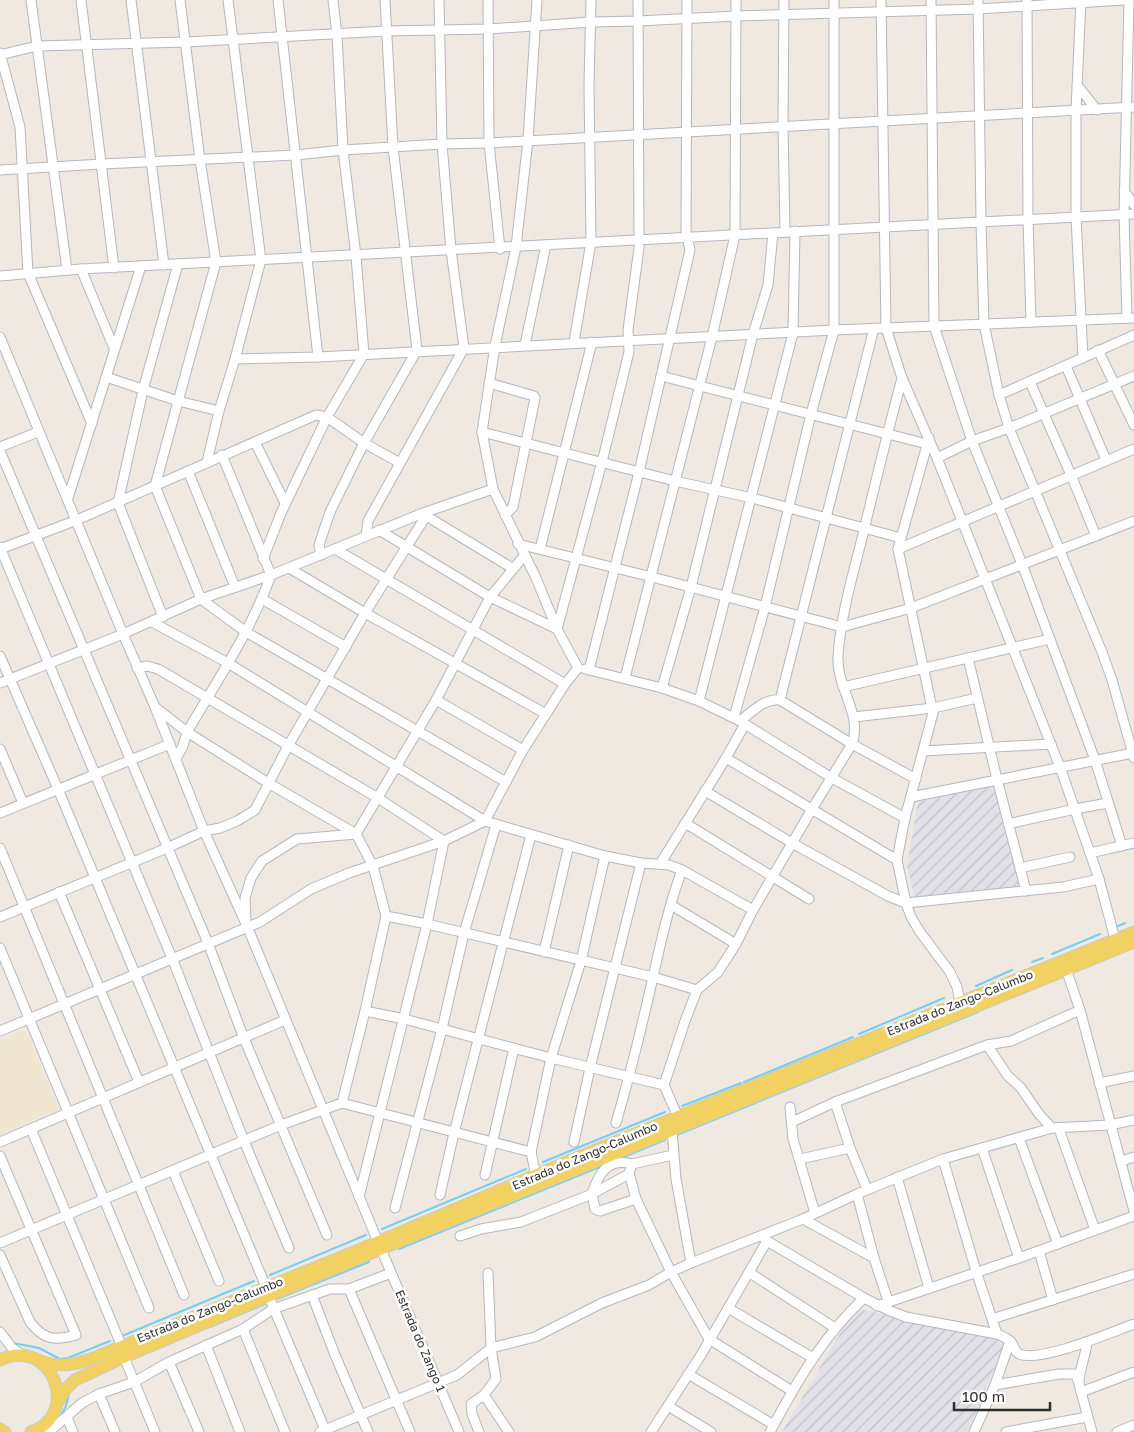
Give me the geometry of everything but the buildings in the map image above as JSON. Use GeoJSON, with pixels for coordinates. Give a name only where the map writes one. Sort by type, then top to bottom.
{"type":"FeatureCollection","features":[{"type":"Feature","properties":{"kind":"main road","name":"Estrada do Zango-Calumbo"},"geometry":{"type":"LineString","coordinates":[[51,1416],[65,1390],[75,1380],[123,1352],[678,1117],[1134,932]]}},
{"type":"Feature","properties":{"kind":"main road","name":"Estrada do Zango-Calumbo"},"geometry":{"type":"LineString","coordinates":[[379,1245],[672,1130],[1134,942]]}},
{"type":"Feature","properties":{"kind":"main road","name":"Estrada do Zango-Calumbo"},"geometry":{"type":"LineString","coordinates":[[29,1357],[54,1366],[70,1366],[123,1352]]}},
{"type":"Feature","properties":{"kind":"main road"},"geometry":{"type":"LineString","coordinates":[[0,1360],[12,1356],[29,1357],[43,1364],[54,1378],[58,1396],[57,1404]]}},
{"type":"Feature","properties":{"kind":"main road"},"geometry":{"type":"LineString","coordinates":[[31,1432],[45,1424],[51,1416]]}},
{"type":"Feature","properties":{"kind":"main road"},"geometry":{"type":"LineString","coordinates":[[0,1429],[5,1432]]}},
{"type":"Feature","properties":{"kind":"street"},"geometry":{"type":"LineString","coordinates":[[32,0],[67,270]]}},
{"type":"Feature","properties":{"kind":"street"},"geometry":{"type":"LineString","coordinates":[[81,0],[114,268]]}},
{"type":"Feature","properties":{"kind":"street"},"geometry":{"type":"LineString","coordinates":[[131,0],[164,265]]}},
{"type":"Feature","properties":{"kind":"street"},"geometry":{"type":"LineString","coordinates":[[180,0],[200,160],[216,262],[155,486],[202,599],[246,632],[506,782]]}},
{"type":"Feature","properties":{"kind":"street"},"geometry":{"type":"LineString","coordinates":[[207,462],[219,411],[261,260],[228,0]]}},
{"type":"Feature","properties":{"kind":"street"},"geometry":{"type":"LineString","coordinates":[[278,0],[318,356]]}},
{"type":"Feature","properties":{"kind":"street"},"geometry":{"type":"LineString","coordinates":[[263,559],[285,503],[328,417],[364,354],[356,256],[343,150],[337,35],[333,0]]}},
{"type":"Feature","properties":{"kind":"street"},"geometry":{"type":"LineString","coordinates":[[321,555],[319,545],[330,512],[364,443],[416,350],[393,147],[385,0]]}},
{"type":"Feature","properties":{"kind":"street"},"geometry":{"type":"LineString","coordinates":[[366,536],[368,521],[464,348],[451,250],[442,144],[439,0]]}},
{"type":"Feature","properties":{"kind":"street"},"geometry":{"type":"LineString","coordinates":[[488,0],[490,142],[500,248]]}},
{"type":"Feature","properties":{"kind":"street"},"geometry":{"type":"LineString","coordinates":[[537,0],[528,140],[516,247],[495,346],[482,432],[492,489],[578,668]]}},
{"type":"Feature","properties":{"kind":"street"},"geometry":{"type":"LineString","coordinates":[[574,342],[591,242],[591,0]]}},
{"type":"Feature","properties":{"kind":"street"},"geometry":{"type":"LineString","coordinates":[[558,629],[629,352],[628,341],[639,253],[638,0]]}},
{"type":"Feature","properties":{"kind":"street"},"geometry":{"type":"LineString","coordinates":[[589,670],[639,472],[690,250],[686,233],[687,0]]}},
{"type":"Feature","properties":{"kind":"street"},"geometry":{"type":"LineString","coordinates":[[625,678],[712,337],[735,235],[736,0]]}},
{"type":"Feature","properties":{"kind":"street"},"geometry":{"type":"LineString","coordinates":[[784,0],[783,126],[785,232]]}},
{"type":"Feature","properties":{"kind":"street"},"geometry":{"type":"LineString","coordinates":[[660,864],[726,758],[740,721],[811,414],[834,330],[834,0]]}},
{"type":"Feature","properties":{"kind":"street"},"geometry":{"type":"LineString","coordinates":[[881,0],[886,328],[902,378],[928,441],[938,458],[1060,767],[1099,879],[1115,939]]}},
{"type":"Feature","properties":{"kind":"street"},"geometry":{"type":"LineString","coordinates":[[931,0],[934,326],[972,442],[1022,564],[1095,760],[1122,846]]}},
{"type":"Feature","properties":{"kind":"street"},"geometry":{"type":"LineString","coordinates":[[92,424],[28,273],[20,127],[0,54],[37,46],[186,42],[386,31],[489,29],[591,22],[784,14],[931,11],[978,5],[1124,0]]}},
{"type":"Feature","properties":{"kind":"street"},"geometry":{"type":"LineString","coordinates":[[235,359],[874,328],[1130,318],[1124,214],[1130,108],[1129,0]]}},
{"type":"Feature","properties":{"kind":"street"},"geometry":{"type":"LineString","coordinates":[[1081,2],[1076,111],[1076,216],[1083,358]]}},
{"type":"Feature","properties":{"kind":"street"},"geometry":{"type":"LineString","coordinates":[[1027,3],[1028,219],[1031,322]]}},
{"type":"Feature","properties":{"kind":"street"},"geometry":{"type":"LineString","coordinates":[[911,797],[1095,760],[1133,756],[1112,680],[1060,550],[1008,428],[984,324],[978,5]]}},
{"type":"Feature","properties":{"kind":"street"},"geometry":{"type":"LineString","coordinates":[[1077,85],[1097,110]]}},
{"type":"Feature","properties":{"kind":"street"},"geometry":{"type":"LineString","coordinates":[[0,170],[248,158],[442,144],[932,117],[1130,108]]}},
{"type":"Feature","properties":{"kind":"street"},"geometry":{"type":"LineString","coordinates":[[1124,191],[1134,205]]}},
{"type":"Feature","properties":{"kind":"street"},"geometry":{"type":"LineString","coordinates":[[0,276],[81,269],[1134,214]]}},
{"type":"Feature","properties":{"kind":"street"},"geometry":{"type":"LineString","coordinates":[[699,701],[793,333],[796,232]]}},
{"type":"Feature","properties":{"kind":"street"},"geometry":{"type":"LineString","coordinates":[[662,688],[691,587],[737,396],[768,285],[773,233]]}},
{"type":"Feature","properties":{"kind":"street"},"geometry":{"type":"LineString","coordinates":[[525,345],[546,245]]}},
{"type":"Feature","properties":{"kind":"street"},"geometry":{"type":"LineString","coordinates":[[163,617],[118,502],[143,390],[178,264]]}},
{"type":"Feature","properties":{"kind":"street"},"geometry":{"type":"LineString","coordinates":[[68,498],[141,266]]}},
{"type":"Feature","properties":{"kind":"street"},"geometry":{"type":"LineString","coordinates":[[81,269],[114,348]]}},
{"type":"Feature","properties":{"kind":"street"},"geometry":{"type":"LineString","coordinates":[[780,700],[874,328]]}},
{"type":"Feature","properties":{"kind":"street"},"geometry":{"type":"LineString","coordinates":[[999,395],[1134,335]]}},
{"type":"Feature","properties":{"kind":"street","name":"Estrada do Zango 1"},"geometry":{"type":"LineString","coordinates":[[0,337],[38,432],[68,498],[137,668],[155,707],[204,831],[247,926],[322,1110],[458,1432]]}},
{"type":"Feature","properties":{"kind":"street"},"geometry":{"type":"LineString","coordinates":[[540,549],[592,342]]}},
{"type":"Feature","properties":{"kind":"street"},"geometry":{"type":"LineString","coordinates":[[1098,350],[1134,426]]}},
{"type":"Feature","properties":{"kind":"street"},"geometry":{"type":"LineString","coordinates":[[1066,366],[1106,460]]}},
{"type":"Feature","properties":{"kind":"street"},"geometry":{"type":"LineString","coordinates":[[661,376],[849,425],[928,441]]}},
{"type":"Feature","properties":{"kind":"street"},"geometry":{"type":"LineString","coordinates":[[938,458],[972,442],[1134,376]]}},
{"type":"Feature","properties":{"kind":"street"},"geometry":{"type":"LineString","coordinates":[[106,377],[178,401],[219,411]]}},
{"type":"Feature","properties":{"kind":"street"},"geometry":{"type":"LineString","coordinates":[[678,1117],[664,1085],[697,990],[718,972],[736,944],[753,910],[852,744],[856,734],[854,717],[839,672],[838,657],[842,627],[855,565],[902,378]]}},
{"type":"Feature","properties":{"kind":"street"},"geometry":{"type":"LineString","coordinates":[[1030,382],[1072,475],[1096,536]]}},
{"type":"Feature","properties":{"kind":"street"},"geometry":{"type":"LineString","coordinates":[[489,383],[534,396],[535,398],[513,507],[506,515]]}},
{"type":"Feature","properties":{"kind":"street"},"geometry":{"type":"LineString","coordinates":[[289,1248],[208,1052],[172,958],[0,548],[77,520],[316,415],[328,417],[364,443],[400,463]]}},
{"type":"Feature","properties":{"kind":"street"},"geometry":{"type":"LineString","coordinates":[[0,447],[38,432]]}},
{"type":"Feature","properties":{"kind":"street"},"geometry":{"type":"LineString","coordinates":[[482,432],[675,481],[752,498],[901,538]]}},
{"type":"Feature","properties":{"kind":"street"},"geometry":{"type":"LineString","coordinates":[[928,441],[898,549],[933,708],[905,818],[898,860],[906,902],[911,917],[950,972],[957,988],[960,1002]]}},
{"type":"Feature","properties":{"kind":"street"},"geometry":{"type":"LineString","coordinates":[[255,442],[285,503]]}},
{"type":"Feature","properties":{"kind":"street"},"geometry":{"type":"LineString","coordinates":[[898,549],[1134,449]]}},
{"type":"Feature","properties":{"kind":"street"},"geometry":{"type":"LineString","coordinates":[[0,451],[208,943],[243,1036],[327,1235]]}},
{"type":"Feature","properties":{"kind":"street"},"geometry":{"type":"LineString","coordinates":[[176,759],[184,746],[187,732],[246,632],[271,575],[222,456]]}},
{"type":"Feature","properties":{"kind":"street"},"geometry":{"type":"LineString","coordinates":[[188,471],[235,587]]}},
{"type":"Feature","properties":{"kind":"street"},"geometry":{"type":"LineString","coordinates":[[0,683],[152,622],[202,599],[271,575],[380,530],[492,489]]}},
{"type":"Feature","properties":{"kind":"street"},"geometry":{"type":"LineString","coordinates":[[0,917],[204,831],[220,828],[252,812],[270,784],[288,746],[424,514]]}},
{"type":"Feature","properties":{"kind":"street"},"geometry":{"type":"LineString","coordinates":[[424,514],[512,568]]}},
{"type":"Feature","properties":{"kind":"street"},"geometry":{"type":"LineString","coordinates":[[518,544],[802,615],[842,627],[911,608],[1134,521]]}},
{"type":"Feature","properties":{"kind":"street"},"geometry":{"type":"LineString","coordinates":[[380,530],[490,597],[558,629]]}},
{"type":"Feature","properties":{"kind":"street"},"geometry":{"type":"LineString","coordinates":[[335,549],[565,684]]}},
{"type":"Feature","properties":{"kind":"street"},"geometry":{"type":"LineString","coordinates":[[356,834],[436,700],[490,597],[512,568],[524,556]]}},
{"type":"Feature","properties":{"kind":"street"},"geometry":{"type":"LineString","coordinates":[[289,568],[365,613],[546,714]]}},
{"type":"Feature","properties":{"kind":"street"},"geometry":{"type":"LineString","coordinates":[[262,599],[346,647]]}},
{"type":"Feature","properties":{"kind":"street"},"geometry":{"type":"LineString","coordinates":[[152,622],[228,662],[485,821],[496,826],[605,856],[641,864],[669,864],[753,910]]}},
{"type":"Feature","properties":{"kind":"street"},"geometry":{"type":"LineString","coordinates":[[843,687],[1050,639]]}},
{"type":"Feature","properties":{"kind":"street"},"geometry":{"type":"LineString","coordinates":[[0,656],[95,877],[324,1431],[438,1384],[457,1374],[491,1348],[535,1337],[602,1303],[649,1285],[691,1263],[764,1238],[867,1189],[942,1159],[1055,1128],[1110,1125],[1134,1120]]}},
{"type":"Feature","properties":{"kind":"street"},"geometry":{"type":"LineString","coordinates":[[968,658],[1026,891]]}},
{"type":"Feature","properties":{"kind":"street"},"geometry":{"type":"LineString","coordinates":[[137,668],[147,666],[158,669],[378,798],[444,841]]}},
{"type":"Feature","properties":{"kind":"street"},"geometry":{"type":"LineString","coordinates":[[578,668],[662,688],[699,701],[740,721],[832,778],[905,818]]}},
{"type":"Feature","properties":{"kind":"street"},"geometry":{"type":"LineString","coordinates":[[0,1031],[260,922],[311,889],[349,873],[444,841],[485,821],[523,750],[565,684],[578,668]]}},
{"type":"Feature","properties":{"kind":"street"},"geometry":{"type":"LineString","coordinates":[[854,717],[933,708],[977,698]]}},
{"type":"Feature","properties":{"kind":"street"},"geometry":{"type":"LineString","coordinates":[[436,700],[523,750]]}},
{"type":"Feature","properties":{"kind":"street"},"geometry":{"type":"LineString","coordinates":[[740,721],[768,700],[780,700],[852,744],[916,779]]}},
{"type":"Feature","properties":{"kind":"street"},"geometry":{"type":"LineString","coordinates":[[155,707],[187,732],[270,784],[356,834],[373,866],[386,916],[366,1011],[342,1103]]}},
{"type":"Feature","properties":{"kind":"street"},"geometry":{"type":"LineString","coordinates":[[0,813],[170,744]]}},
{"type":"Feature","properties":{"kind":"street"},"geometry":{"type":"LineString","coordinates":[[923,750],[1051,744]]}},
{"type":"Feature","properties":{"kind":"street"},"geometry":{"type":"LineString","coordinates":[[0,749],[23,803]]}},
{"type":"Feature","properties":{"kind":"street"},"geometry":{"type":"LineString","coordinates":[[726,758],[898,860]]}},
{"type":"Feature","properties":{"kind":"street"},"geometry":{"type":"LineString","coordinates":[[705,792],[888,896],[906,902],[1063,887],[1099,879]]}},
{"type":"Feature","properties":{"kind":"street"},"geometry":{"type":"LineString","coordinates":[[1008,824],[1108,803]]}},
{"type":"Feature","properties":{"kind":"street"},"geometry":{"type":"LineString","coordinates":[[685,823],[809,899]]}},
{"type":"Feature","properties":{"kind":"street"},"geometry":{"type":"LineString","coordinates":[[395,1208],[442,1029],[464,933],[496,826]]}},
{"type":"Feature","properties":{"kind":"street"},"geometry":{"type":"LineString","coordinates":[[247,926],[245,898],[251,878],[262,861],[297,840],[356,834]]}},
{"type":"Feature","properties":{"kind":"street"},"geometry":{"type":"LineString","coordinates":[[440,1195],[454,1133],[531,835]]}},
{"type":"Feature","properties":{"kind":"street"},"geometry":{"type":"LineString","coordinates":[[359,1196],[427,924],[444,841]]}},
{"type":"Feature","properties":{"kind":"street"},"geometry":{"type":"LineString","coordinates":[[1090,853],[1134,843]]}},
{"type":"Feature","properties":{"kind":"street"},"geometry":{"type":"LineString","coordinates":[[544,952],[569,845]]}},
{"type":"Feature","properties":{"kind":"street"},"geometry":{"type":"LineString","coordinates":[[0,848],[184,1295]]}},
{"type":"Feature","properties":{"kind":"street"},"geometry":{"type":"LineString","coordinates":[[536,1176],[531,1152],[551,1058],[581,961],[605,856]]}},
{"type":"Feature","properties":{"kind":"street"},"geometry":{"type":"LineString","coordinates":[[1020,868],[1070,857]]}},
{"type":"Feature","properties":{"kind":"street"},"geometry":{"type":"LineString","coordinates":[[574,1142],[590,1068],[641,864]]}},
{"type":"Feature","properties":{"kind":"street"},"geometry":{"type":"LineString","coordinates":[[616,1123],[630,1076],[671,905],[682,870]]}},
{"type":"Feature","properties":{"kind":"street"},"geometry":{"type":"LineString","coordinates":[[59,892],[139,1082]]}},
{"type":"Feature","properties":{"kind":"street"},"geometry":{"type":"LineString","coordinates":[[671,905],[736,944]]}},
{"type":"Feature","properties":{"kind":"street"},"geometry":{"type":"LineString","coordinates":[[386,916],[653,977],[697,990]]}},
{"type":"Feature","properties":{"kind":"street"},"geometry":{"type":"LineString","coordinates":[[0,948],[149,1308]]}},
{"type":"Feature","properties":{"kind":"street"},"geometry":{"type":"LineString","coordinates":[[1066,969],[1080,1010],[1134,1211]]}},
{"type":"Feature","properties":{"kind":"street"},"geometry":{"type":"LineString","coordinates":[[792,1122],[835,1102],[987,1046],[1012,1041],[1080,1010]]}},
{"type":"Feature","properties":{"kind":"street"},"geometry":{"type":"LineString","coordinates":[[366,1011],[664,1085]]}},
{"type":"Feature","properties":{"kind":"street"},"geometry":{"type":"LineString","coordinates":[[0,1142],[243,1036],[285,1020]]}},
{"type":"Feature","properties":{"kind":"street"},"geometry":{"type":"LineString","coordinates":[[987,1046],[1008,1076],[1021,1088],[1039,1114],[1055,1128],[1095,1230]]}},
{"type":"Feature","properties":{"kind":"street"},"geometry":{"type":"LineString","coordinates":[[485,1176],[514,1048]]}},
{"type":"Feature","properties":{"kind":"street"},"geometry":{"type":"LineString","coordinates":[[1100,1083],[1134,1076]]}},
{"type":"Feature","properties":{"kind":"street"},"geometry":{"type":"LineString","coordinates":[[835,1102],[850,1148],[867,1189]]}},
{"type":"Feature","properties":{"kind":"street"},"geometry":{"type":"LineString","coordinates":[[0,1243],[210,1154],[342,1103],[531,1152]]}},
{"type":"Feature","properties":{"kind":"street"},"geometry":{"type":"LineString","coordinates":[[790,1107],[793,1139],[815,1213]]}},
{"type":"Feature","properties":{"kind":"street"},"geometry":{"type":"LineString","coordinates":[[31,1129],[156,1432]]}},
{"type":"Feature","properties":{"kind":"street"},"geometry":{"type":"LineString","coordinates":[[672,1130],[673,1154],[691,1263]]}},
{"type":"Feature","properties":{"kind":"street"},"geometry":{"type":"LineString","coordinates":[[1018,1138],[1058,1244]]}},
{"type":"Feature","properties":{"kind":"street"},"geometry":{"type":"LineString","coordinates":[[800,1159],[850,1148]]}},
{"type":"Feature","properties":{"kind":"street"},"geometry":{"type":"LineString","coordinates":[[982,1148],[1019,1258]]}},
{"type":"Feature","properties":{"kind":"street"},"geometry":{"type":"LineString","coordinates":[[636,1199],[600,1212],[595,1209],[592,1194],[600,1173],[619,1162],[632,1164],[673,1154]]}},
{"type":"Feature","properties":{"kind":"street"},"geometry":{"type":"LineString","coordinates":[[0,1156],[76,1335],[57,1339],[48,1338],[35,1328],[30,1322],[0,1255]]}},
{"type":"Feature","properties":{"kind":"street"},"geometry":{"type":"LineString","coordinates":[[1122,1161],[1134,1157]]}},
{"type":"Feature","properties":{"kind":"street"},"geometry":{"type":"LineString","coordinates":[[942,1159],[997,1334]]}},
{"type":"Feature","properties":{"kind":"street"},"geometry":{"type":"LineString","coordinates":[[632,1164],[630,1174],[636,1199],[671,1272],[709,1339],[792,1390]]}},
{"type":"Feature","properties":{"kind":"street"},"geometry":{"type":"LineString","coordinates":[[173,1171],[219,1281]]}},
{"type":"Feature","properties":{"kind":"street"},"geometry":{"type":"LineString","coordinates":[[460,1236],[481,1229],[521,1222],[592,1194],[630,1174]]}},
{"type":"Feature","properties":{"kind":"street"},"geometry":{"type":"LineString","coordinates":[[897,1177],[929,1288]]}},
{"type":"Feature","properties":{"kind":"street"},"geometry":{"type":"LineString","coordinates":[[857,1194],[888,1301]]}},
{"type":"Feature","properties":{"kind":"street"},"geometry":{"type":"LineString","coordinates":[[877,1306],[1039,1251],[1134,1216]]}},
{"type":"Feature","properties":{"kind":"street"},"geometry":{"type":"LineString","coordinates":[[803,1218],[874,1258]]}},
{"type":"Feature","properties":{"kind":"street"},"geometry":{"type":"LineString","coordinates":[[652,1432],[750,1273],[764,1238]]}},
{"type":"Feature","properties":{"kind":"street"},"geometry":{"type":"LineString","coordinates":[[764,1238],[877,1306],[906,1317],[997,1334],[1010,1341],[1017,1352],[1039,1355],[1087,1342],[1134,1324]]}},
{"type":"Feature","properties":{"kind":"street"},"geometry":{"type":"LineString","coordinates":[[1039,1251],[1053,1300]]}},
{"type":"Feature","properties":{"kind":"street"},"geometry":{"type":"LineString","coordinates":[[48,1432],[82,1403],[99,1394],[134,1382],[169,1362],[243,1329],[273,1309],[330,1289],[349,1289],[391,1273]]}},
{"type":"Feature","properties":{"kind":"street"},"geometry":{"type":"LineString","coordinates":[[479,1432],[471,1404],[484,1396],[496,1379],[491,1348],[488,1273]]}},
{"type":"Feature","properties":{"kind":"street"},"geometry":{"type":"LineString","coordinates":[[750,1273],[835,1328]]}},
{"type":"Feature","properties":{"kind":"street"},"geometry":{"type":"LineString","coordinates":[[992,1319],[1134,1274]]}},
{"type":"Feature","properties":{"kind":"street"},"geometry":{"type":"LineString","coordinates":[[349,1289],[410,1432]]}},
{"type":"Feature","properties":{"kind":"street"},"geometry":{"type":"LineString","coordinates":[[312,1295],[368,1432]]}},
{"type":"Feature","properties":{"kind":"street"},"geometry":{"type":"LineString","coordinates":[[688,1374],[772,1428],[792,1390],[813,1358],[835,1328],[864,1298]]}},
{"type":"Feature","properties":{"kind":"street"},"geometry":{"type":"LineString","coordinates":[[728,1308],[813,1358]]}},
{"type":"Feature","properties":{"kind":"street"},"geometry":{"type":"LineString","coordinates":[[243,1329],[285,1432]]}},
{"type":"Feature","properties":{"kind":"street","name":"Estrada do Zango-Calumbo"},"geometry":{"type":"LineString","coordinates":[[0,1332],[12,1348],[29,1357]]}},
{"type":"Feature","properties":{"kind":"street"},"geometry":{"type":"LineString","coordinates":[[974,1432],[995,1385],[1010,1341]]}},
{"type":"Feature","properties":{"kind":"street"},"geometry":{"type":"LineString","coordinates":[[1080,1389],[1079,1375],[1087,1342]]}},
{"type":"Feature","properties":{"kind":"street"},"geometry":{"type":"LineString","coordinates":[[206,1345],[240,1432]]}},
{"type":"Feature","properties":{"kind":"street"},"geometry":{"type":"LineString","coordinates":[[169,1362],[200,1432]]}},
{"type":"Feature","properties":{"kind":"street"},"geometry":{"type":"LineString","coordinates":[[1080,1389],[1134,1372]]}},
{"type":"Feature","properties":{"kind":"street"},"geometry":{"type":"LineString","coordinates":[[995,1385],[1067,1373],[1074,1374],[1077,1377],[1092,1432]]}},
{"type":"Feature","properties":{"kind":"street"},"geometry":{"type":"LineString","coordinates":[[99,1394],[115,1432]]}},
{"type":"Feature","properties":{"kind":"street"},"geometry":{"type":"LineString","coordinates":[[484,1396],[509,1432]]}},
{"type":"Feature","properties":{"kind":"street"},"geometry":{"type":"LineString","coordinates":[[668,1406],[711,1432]]}},
{"type":"Feature","properties":{"kind":"street"},"geometry":{"type":"LineString","coordinates":[[48,1432],[51,1416]]}},
{"type":"Feature","properties":{"kind":"street"},"geometry":{"type":"LineString","coordinates":[[67,1417],[73,1432]]}},
{"type":"Feature","properties":{"kind":"street"},"geometry":{"type":"LineString","coordinates":[[1006,1432],[1088,1417]]}},
{"type":"Feature","properties":{"kind":"street"},"geometry":{"type":"LineString","coordinates":[[1117,1432],[1134,1425]]}},
{"type":"Feature","properties":{"kind":"shaded area"},"geometry":{"type":"Polygon","coordinates":[[[993,785],[1021,888],[915,898],[907,867],[918,802],[993,785]]]}},
{"type":"Feature","properties":{"kind":"shaded area"},"geometry":{"type":"Polygon","coordinates":[[[25,1029],[59,1110],[0,1134],[0,1040],[25,1029]]]}},
{"type":"Feature","properties":{"kind":"shaded area"},"geometry":{"type":"Polygon","coordinates":[[[860,1309],[1006,1342],[967,1432],[782,1432],[852,1313],[860,1309]]]}},
{"type":"Feature","properties":{"kind":"waterway"},"geometry":{"type":"LineString","coordinates":[[1116,927],[1125,923]]}},
{"type":"Feature","properties":{"kind":"waterway"},"geometry":{"type":"LineString","coordinates":[[1052,954],[1100,934]]}},
{"type":"Feature","properties":{"kind":"waterway"},"geometry":{"type":"LineString","coordinates":[[1032,962],[1043,958]]}},
{"type":"Feature","properties":{"kind":"waterway"},"geometry":{"type":"LineString","coordinates":[[976,986],[1012,970]]}},
{"type":"Feature","properties":{"kind":"waterway"},"geometry":{"type":"LineString","coordinates":[[859,1034],[944,998]]}},
{"type":"Feature","properties":{"kind":"waterway"},"geometry":{"type":"LineString","coordinates":[[677,1135],[978,1012]]}},
{"type":"Feature","properties":{"kind":"waterway"},"geometry":{"type":"LineString","coordinates":[[744,1082],[853,1037]]}},
{"type":"Feature","properties":{"kind":"waterway"},"geometry":{"type":"LineString","coordinates":[[682,1106],[741,1083]]}},
{"type":"Feature","properties":{"kind":"waterway"},"geometry":{"type":"LineString","coordinates":[[543,1162],[665,1112]]}},
{"type":"Feature","properties":{"kind":"waterway"},"geometry":{"type":"LineString","coordinates":[[621,1158],[665,1140]]}},
{"type":"Feature","properties":{"kind":"waterway"},"geometry":{"type":"LineString","coordinates":[[399,1249],[602,1166]]}},
{"type":"Feature","properties":{"kind":"waterway"},"geometry":{"type":"LineString","coordinates":[[382,1229],[526,1169]]}},
{"type":"Feature","properties":{"kind":"waterway"},"geometry":{"type":"LineString","coordinates":[[270,1275],[366,1235]]}},
{"type":"Feature","properties":{"kind":"waterway"},"geometry":{"type":"LineString","coordinates":[[277,1299],[369,1262]]}},
{"type":"Feature","properties":{"kind":"waterway"},"geometry":{"type":"LineString","coordinates":[[122,1336],[254,1281]]}},
{"type":"Feature","properties":{"kind":"waterway"},"geometry":{"type":"LineString","coordinates":[[210,1327],[265,1304]]}},
{"type":"Feature","properties":{"kind":"waterway"},"geometry":{"type":"LineString","coordinates":[[8,1335],[13,1343],[39,1348],[60,1359],[68,1358],[110,1341]]}},
{"type":"Feature","properties":{"kind":"waterway"},"geometry":{"type":"LineString","coordinates":[[60,1417],[66,1406],[69,1394]]}}]}
